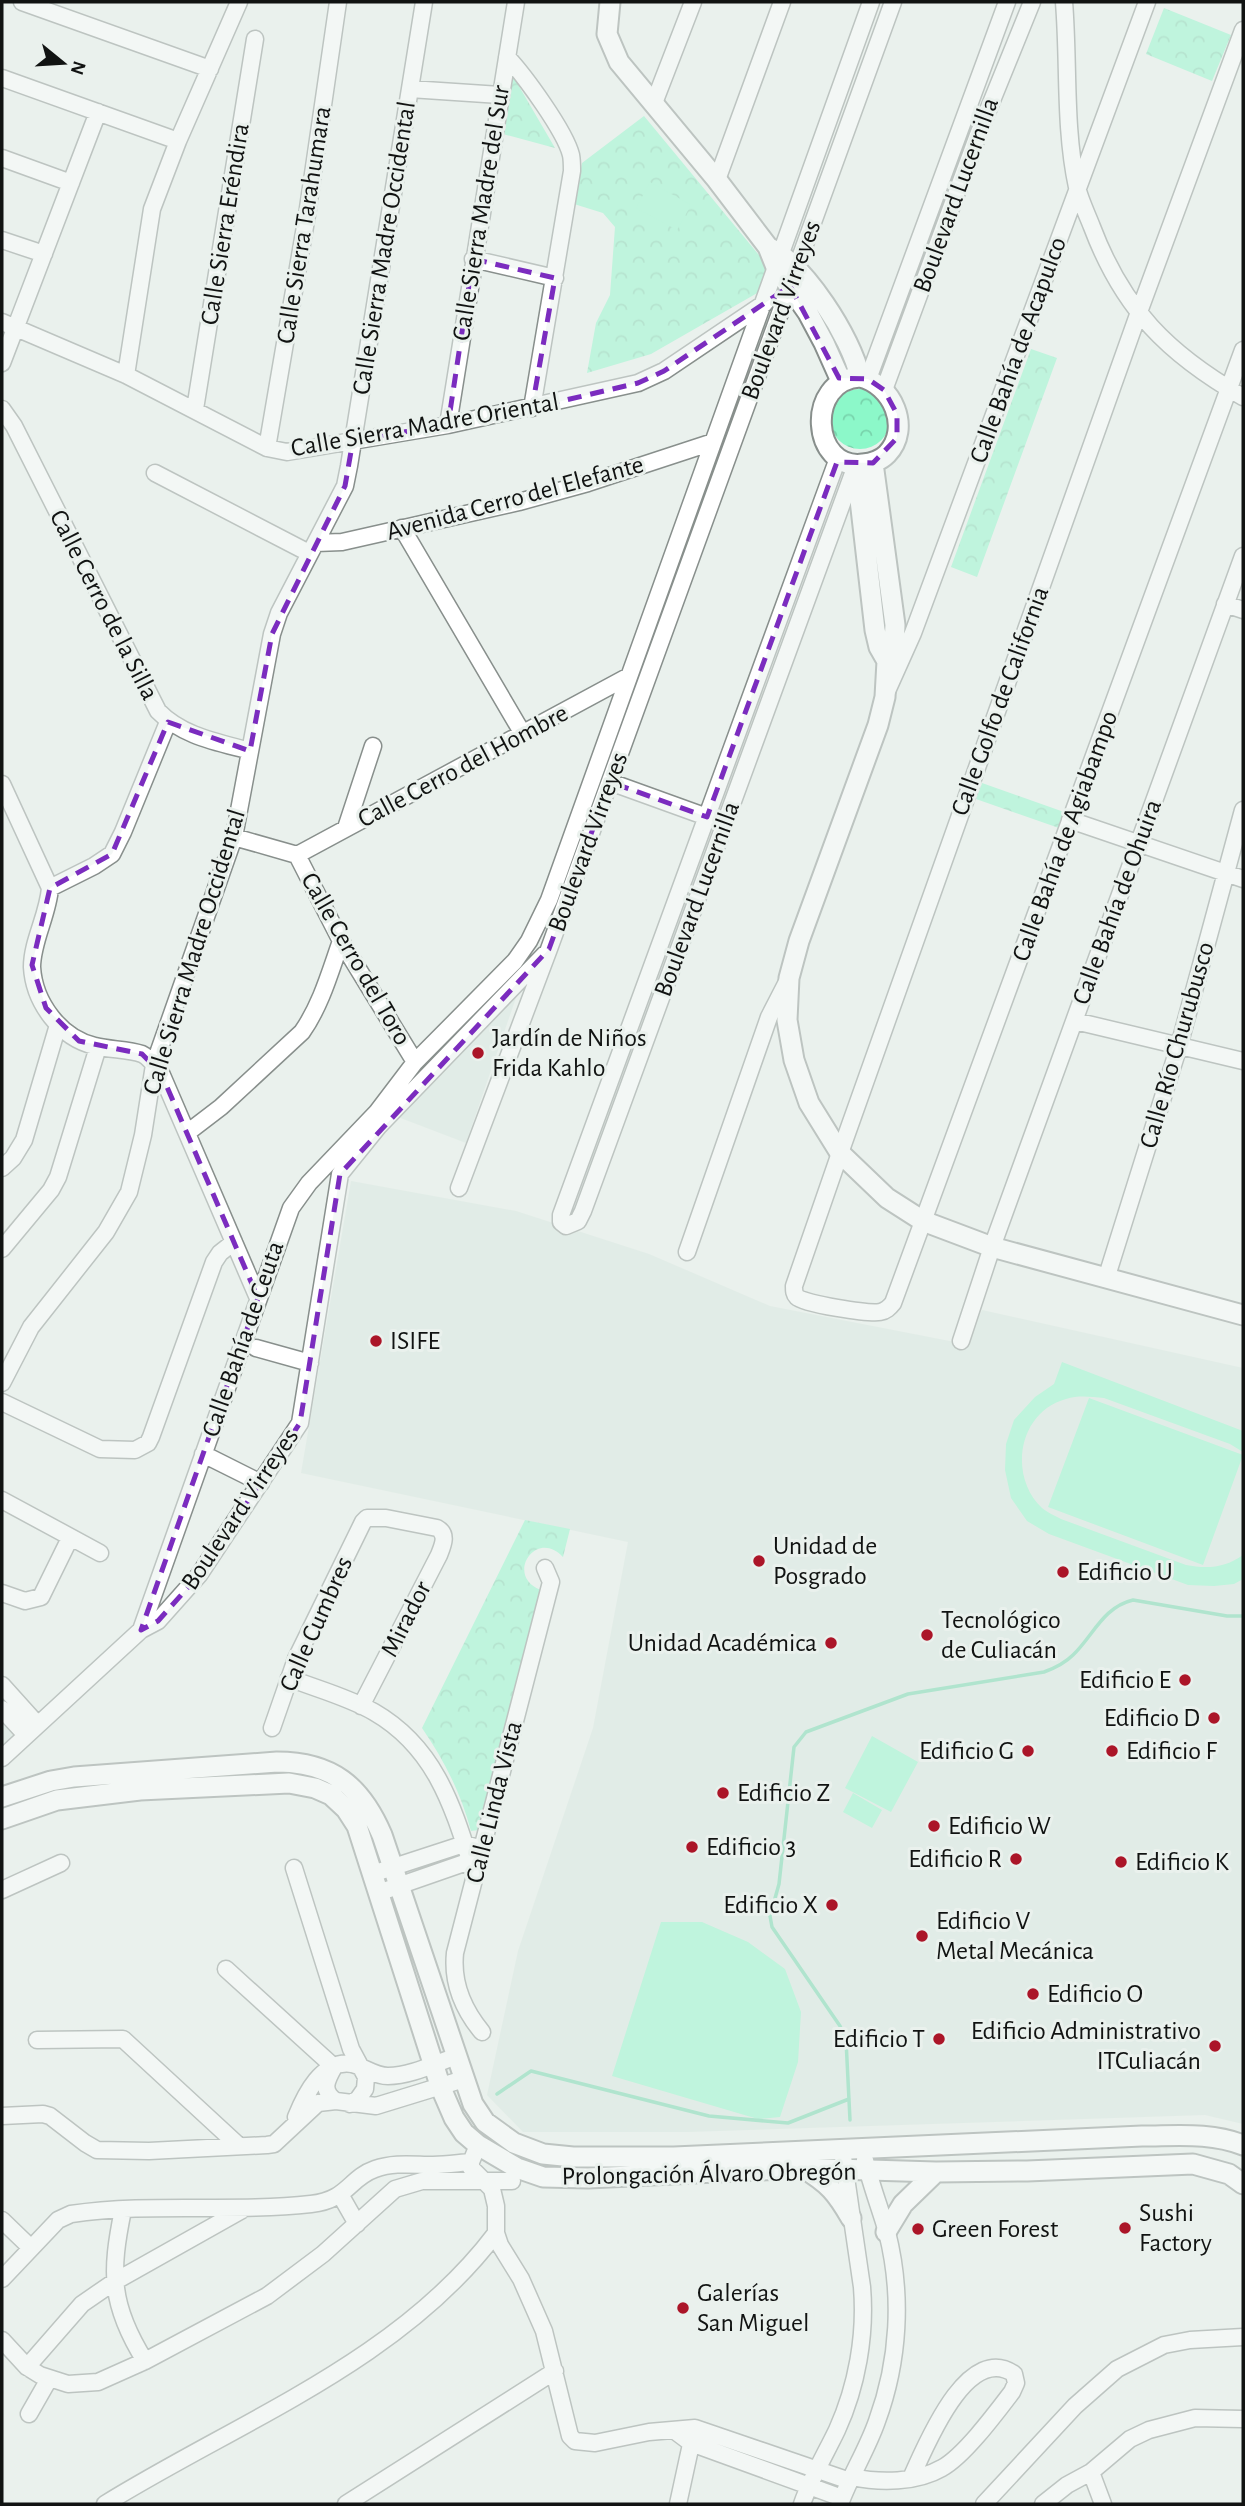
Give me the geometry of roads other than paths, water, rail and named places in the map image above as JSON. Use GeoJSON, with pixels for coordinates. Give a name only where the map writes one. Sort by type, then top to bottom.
{"type":"FeatureCollection","features":[{"type":"Feature","properties":{"kind":"main road"},"geometry":{"type":"LineString","coordinates":[[610,2],[607,34],[620,62],[717,180],[775,256],[831,314],[871,382],[897,414],[899,426],[892,449],[884,457],[856,462],[829,450],[824,439],[821,415],[831,390],[841,381],[871,382]]}},
{"type":"Feature","properties":{"kind":"main road"},"geometry":{"type":"LineString","coordinates":[[793,277],[841,381]]}},
{"type":"Feature","properties":{"kind":"main road"},"geometry":{"type":"LineString","coordinates":[[856,462],[875,630],[879,647],[887,661],[885,697],[871,745],[799,941],[789,978],[787,1020],[794,1060],[808,1103],[840,1153],[887,1198],[923,1220],[992,1247],[1243,1315]]}},
{"type":"Feature","properties":{"kind":"main road","name":"Prolongación Álvaro Obregón"},"geometry":{"type":"LineString","coordinates":[[2,1797],[51,1781],[74,1777],[277,1762],[303,1763],[337,1776],[358,1793],[373,1814],[394,1866],[473,2104],[485,2122],[514,2143],[543,2154],[573,2157],[674,2157],[1154,2136],[1200,2136],[1243,2145]]}},
{"type":"Feature","properties":{"kind":"main road","name":"Prolongación Álvaro Obregón"},"geometry":{"type":"LineString","coordinates":[[2,1819],[57,1800],[140,1790],[268,1783],[299,1784],[325,1791],[346,1809],[357,1826],[433,2064],[454,2118],[474,2154],[515,2174],[559,2178],[802,2168],[936,2172],[1040,2171],[1193,2164],[1229,2174],[1243,2184]]}},
{"type":"Feature","properties":{"kind":"main road"},"geometry":{"type":"LineString","coordinates":[[802,2168],[837,2194],[851,2218]]}},
{"type":"Feature","properties":{"kind":"main road"},"geometry":{"type":"LineString","coordinates":[[886,2232],[903,2204],[936,2172]]}},
{"type":"Feature","properties":{"kind":"street"},"geometry":{"type":"LineString","coordinates":[[22,2],[210,69]]}},
{"type":"Feature","properties":{"kind":"street"},"geometry":{"type":"LineString","coordinates":[[126,375],[152,209],[178,141],[239,2]]}},
{"type":"Feature","properties":{"kind":"street","name":"Calle Sierra Tarahumara"},"geometry":{"type":"LineString","coordinates":[[267,448],[307,215],[338,2]]}},
{"type":"Feature","properties":{"kind":"street","name":"Calle Sierra Madre Occidental"},"geometry":{"type":"LineString","coordinates":[[2,1383],[31,1328],[106,1232],[125,1202],[138,1160],[154,1065],[234,837],[272,634],[279,612],[345,485],[424,2]]}},
{"type":"Feature","properties":{"kind":"street","name":"Calle Sierra Madre del Sur"},"geometry":{"type":"LineString","coordinates":[[448,425],[516,2]]}},
{"type":"Feature","properties":{"kind":"street"},"geometry":{"type":"LineString","coordinates":[[654,103],[693,2]]}},
{"type":"Feature","properties":{"kind":"street"},"geometry":{"type":"LineString","coordinates":[[717,180],[782,2]]}},
{"type":"Feature","properties":{"kind":"street","name":"Boulevard Virreyes"},"geometry":{"type":"LineString","coordinates":[[529,941],[549,900],[763,304],[775,256],[871,2]]}},
{"type":"Feature","properties":{"kind":"street","name":"Boulevard Virreyes"},"geometry":{"type":"LineString","coordinates":[[141,1630],[158,1621],[188,1588],[300,1423],[340,1174],[503,985],[549,949],[893,2]]}},
{"type":"Feature","properties":{"kind":"street","name":"Boulevard Lucernilla"},"geometry":{"type":"LineString","coordinates":[[871,382],[1007,2]]}},
{"type":"Feature","properties":{"kind":"street","name":"Boulevard Lucernilla"},"geometry":{"type":"LineString","coordinates":[[871,382],[978,135],[1032,2]]}},
{"type":"Feature","properties":{"kind":"street"},"geometry":{"type":"LineString","coordinates":[[1064,2],[1073,156],[1078,189],[1098,243],[1118,284],[1171,348],[1217,383],[1236,393]]}},
{"type":"Feature","properties":{"kind":"street","name":"Calle Bahía de Acapulco"},"geometry":{"type":"LineString","coordinates":[[885,697],[913,633],[1147,2]]}},
{"type":"Feature","properties":{"kind":"street","name":"Calle Golfo de California"},"geometry":{"type":"LineString","coordinates":[[877,1313],[804,1301],[798,1298],[794,1286],[1139,312],[1243,30]]}},
{"type":"Feature","properties":{"kind":"street","name":"Calle Sierra Eréndira"},"geometry":{"type":"LineString","coordinates":[[195,409],[255,39]]}},
{"type":"Feature","properties":{"kind":"street"},"geometry":{"type":"LineString","coordinates":[[507,57],[524,75],[571,155],[572,171],[532,408]]}},
{"type":"Feature","properties":{"kind":"street"},"geometry":{"type":"LineString","coordinates":[[2,78],[178,141]]}},
{"type":"Feature","properties":{"kind":"street"},"geometry":{"type":"LineString","coordinates":[[410,89],[500,95]]}},
{"type":"Feature","properties":{"kind":"street"},"geometry":{"type":"LineString","coordinates":[[2,363],[9,324],[44,254],[98,112]]}},
{"type":"Feature","properties":{"kind":"street"},"geometry":{"type":"LineString","coordinates":[[2,158],[71,183]]}},
{"type":"Feature","properties":{"kind":"street"},"geometry":{"type":"LineString","coordinates":[[2,240],[44,254]]}},
{"type":"Feature","properties":{"kind":"street"},"geometry":{"type":"LineString","coordinates":[[473,259],[555,278]]}},
{"type":"Feature","properties":{"kind":"street","name":"Calle Sierra Madre Oriental"},"geometry":{"type":"LineString","coordinates":[[9,324],[126,375],[267,448],[288,452],[532,408],[647,379],[712,341],[763,304],[793,277]]}},
{"type":"Feature","properties":{"kind":"street","name":"Calle Bahía de Agiabampo"},"geometry":{"type":"LineString","coordinates":[[877,1313],[886,1311],[893,1303],[1070,820],[1236,393],[1243,350]]}},
{"type":"Feature","properties":{"kind":"street","name":"Calle Cerro de la Silla"},"geometry":{"type":"LineString","coordinates":[[2,409],[14,426],[158,710],[168,722],[188,733],[250,751]]}},
{"type":"Feature","properties":{"kind":"street","name":"Avenida Cerro del Elefante"},"geometry":{"type":"LineString","coordinates":[[312,548],[519,502],[588,483],[713,442]]}},
{"type":"Feature","properties":{"kind":"street","name":"Boulevard Lucernilla"},"geometry":{"type":"LineString","coordinates":[[856,462],[583,1211],[578,1222],[566,1226],[561,1222],[561,1215],[707,817],[856,462]]}},
{"type":"Feature","properties":{"kind":"street"},"geometry":{"type":"LineString","coordinates":[[155,473],[312,548]]}},
{"type":"Feature","properties":{"kind":"street"},"geometry":{"type":"LineString","coordinates":[[402,528],[523,734]]}},
{"type":"Feature","properties":{"kind":"street","name":"Calle Bahía de Ohuira"},"geometry":{"type":"LineString","coordinates":[[961,1341],[992,1247],[1243,556]]}},
{"type":"Feature","properties":{"kind":"street"},"geometry":{"type":"LineString","coordinates":[[1225,604],[1243,610]]}},
{"type":"Feature","properties":{"kind":"street","name":"Calle Cerro del Hombre"},"geometry":{"type":"LineString","coordinates":[[297,855],[629,676]]}},
{"type":"Feature","properties":{"kind":"street"},"geometry":{"type":"LineString","coordinates":[[48,885],[94,866],[111,854],[123,832],[168,722]]}},
{"type":"Feature","properties":{"kind":"street"},"geometry":{"type":"LineString","coordinates":[[346,828],[373,746]]}},
{"type":"Feature","properties":{"kind":"street"},"geometry":{"type":"LineString","coordinates":[[610,782],[707,817]]}},
{"type":"Feature","properties":{"kind":"street"},"geometry":{"type":"LineString","coordinates":[[2,784],[48,885],[49,903],[32,965],[39,994],[58,1025],[79,1041],[142,1054],[161,1073],[258,1298]]}},
{"type":"Feature","properties":{"kind":"street","name":"Calle Río Churubusco"},"geometry":{"type":"LineString","coordinates":[[1106,1279],[1179,1046],[1243,810]]}},
{"type":"Feature","properties":{"kind":"street"},"geometry":{"type":"LineString","coordinates":[[1070,820],[1243,879]]}},
{"type":"Feature","properties":{"kind":"street"},"geometry":{"type":"LineString","coordinates":[[234,837],[297,855]]}},
{"type":"Feature","properties":{"kind":"street","name":"Calle Cerro del Toro"},"geometry":{"type":"LineString","coordinates":[[297,855],[341,941],[415,1062]]}},
{"type":"Feature","properties":{"kind":"street"},"geometry":{"type":"LineString","coordinates":[[187,1133],[220,1107],[302,1032],[316,1008],[341,941]]}},
{"type":"Feature","properties":{"kind":"street","name":"Calle Bahía de Ceuta"},"geometry":{"type":"LineString","coordinates":[[2,1758],[141,1630],[288,1214],[302,1191],[377,1112],[415,1062],[503,985],[529,941]]}},
{"type":"Feature","properties":{"kind":"street"},"geometry":{"type":"LineString","coordinates":[[459,1188],[549,949]]}},
{"type":"Feature","properties":{"kind":"street"},"geometry":{"type":"LineString","coordinates":[[687,1252],[769,1017],[789,978]]}},
{"type":"Feature","properties":{"kind":"street"},"geometry":{"type":"LineString","coordinates":[[1075,1021],[1243,1061]]}},
{"type":"Feature","properties":{"kind":"street"},"geometry":{"type":"LineString","coordinates":[[2,1168],[13,1158],[24,1140],[58,1025]]}},
{"type":"Feature","properties":{"kind":"street"},"geometry":{"type":"LineString","coordinates":[[2,1249],[58,1177],[98,1047]]}},
{"type":"Feature","properties":{"kind":"street"},"geometry":{"type":"LineString","coordinates":[[2,1402],[100,1449],[129,1451],[148,1443],[214,1262],[220,1252],[234,1242]]}},
{"type":"Feature","properties":{"kind":"street"},"geometry":{"type":"LineString","coordinates":[[256,1349],[310,1363]]}},
{"type":"Feature","properties":{"kind":"street"},"geometry":{"type":"LineString","coordinates":[[203,1454],[261,1483]]}},
{"type":"Feature","properties":{"kind":"street"},"geometry":{"type":"LineString","coordinates":[[2,1500],[100,1553]]}},
{"type":"Feature","properties":{"kind":"street","name":"Mirador"},"geometry":{"type":"LineString","coordinates":[[361,1706],[439,1555],[444,1538],[441,1530],[430,1526],[378,1517],[367,1518],[363,1522]]}},
{"type":"Feature","properties":{"kind":"street","name":"Calle Cumbres"},"geometry":{"type":"LineString","coordinates":[[272,1728],[289,1678],[329,1588],[363,1522]]}},
{"type":"Feature","properties":{"kind":"street"},"geometry":{"type":"LineString","coordinates":[[2,1593],[25,1601],[41,1597],[70,1538]]}},
{"type":"Feature","properties":{"kind":"street","name":"Calle Linda Vista"},"geometry":{"type":"LineString","coordinates":[[483,1849],[551,1581],[545,1568]]}},
{"type":"Feature","properties":{"kind":"street"},"geometry":{"type":"LineString","coordinates":[[289,1678],[361,1706],[400,1731],[431,1765],[448,1795],[473,1869]]}},
{"type":"Feature","properties":{"kind":"street"},"geometry":{"type":"LineString","coordinates":[[2,1685],[32,1730]]}},
{"type":"Feature","properties":{"kind":"street"},"geometry":{"type":"LineString","coordinates":[[2,1709],[32,1730]]}},
{"type":"Feature","properties":{"kind":"street"},"geometry":{"type":"LineString","coordinates":[[372,1874],[464,1843],[483,1849],[473,1869]]}},
{"type":"Feature","properties":{"kind":"street"},"geometry":{"type":"LineString","coordinates":[[2,1890],[61,1863]]}},
{"type":"Feature","properties":{"kind":"street"},"geometry":{"type":"LineString","coordinates":[[295,1868],[351,2049],[366,2077],[365,2089],[343,2103]]}},
{"type":"Feature","properties":{"kind":"street"},"geometry":{"type":"LineString","coordinates":[[379,1894],[400,1885],[473,1869]]}},
{"type":"Feature","properties":{"kind":"street","name":"Calle Linda Vista"},"geometry":{"type":"LineString","coordinates":[[473,1869],[454,1963],[461,1997],[481,2032]]}},
{"type":"Feature","properties":{"kind":"street"},"geometry":{"type":"LineString","coordinates":[[226,1969],[334,2067]]}},
{"type":"Feature","properties":{"kind":"street"},"geometry":{"type":"LineString","coordinates":[[37,2040],[123,2039],[239,2147]]}},
{"type":"Feature","properties":{"kind":"street"},"geometry":{"type":"LineString","coordinates":[[294,2124],[314,2083],[334,2067],[349,2064],[378,2075],[397,2076],[457,2056]]}},
{"type":"Feature","properties":{"kind":"street"},"geometry":{"type":"LineString","coordinates":[[334,2067],[327,2079],[326,2089],[330,2097],[343,2103]]}},
{"type":"Feature","properties":{"kind":"street"},"geometry":{"type":"LineString","coordinates":[[2,2116],[50,2116],[97,2150],[239,2147],[274,2144],[318,2104],[376,2106],[464,2079]]}},
{"type":"Feature","properties":{"kind":"street"},"geometry":{"type":"LineString","coordinates":[[693,2436],[841,2501],[877,2422],[889,2379],[894,2345],[896,2291],[886,2232],[867,2170],[863,2147]]}},
{"type":"Feature","properties":{"kind":"street"},"geometry":{"type":"LineString","coordinates":[[802,2504],[838,2429],[860,2347],[863,2308],[842,2148]]}},
{"type":"Feature","properties":{"kind":"street"},"geometry":{"type":"LineString","coordinates":[[2,2279],[58,2220],[71,2214],[123,2210],[244,2209],[314,2204],[341,2196],[373,2169],[393,2165],[437,2165],[474,2154],[473,2171],[492,2189],[497,2211],[496,2233],[500,2245],[521,2279],[544,2331],[570,2436],[575,2441],[595,2443],[632,2435],[675,2431],[851,2479],[911,2478],[937,2471],[957,2456],[1012,2392],[1016,2383],[1014,2374],[1006,2369],[992,2368],[971,2378],[961,2388],[934,2428],[911,2478]]}},
{"type":"Feature","properties":{"kind":"street"},"geometry":{"type":"LineString","coordinates":[[2,2341],[27,2367],[49,2379],[68,2384],[87,2384],[145,2361],[267,2296],[308,2266],[382,2199],[407,2184],[422,2180],[486,2181],[515,2174]]}},
{"type":"Feature","properties":{"kind":"street"},"geometry":{"type":"LineString","coordinates":[[497,2211],[515,2174]]}},
{"type":"Feature","properties":{"kind":"street"},"geometry":{"type":"LineString","coordinates":[[466,2181],[497,2211]]}},
{"type":"Feature","properties":{"kind":"street"},"geometry":{"type":"LineString","coordinates":[[341,2196],[357,2224]]}},
{"type":"Feature","properties":{"kind":"street"},"geometry":{"type":"LineString","coordinates":[[27,2367],[82,2304],[114,2282],[244,2209]]}},
{"type":"Feature","properties":{"kind":"street"},"geometry":{"type":"LineString","coordinates":[[123,2210],[116,2248],[114,2282],[125,2325],[145,2361]]}},
{"type":"Feature","properties":{"kind":"street"},"geometry":{"type":"LineString","coordinates":[[2,2220],[31,2248]]}},
{"type":"Feature","properties":{"kind":"street"},"geometry":{"type":"LineString","coordinates":[[105,2504],[180,2459],[292,2399],[382,2341],[454,2281],[476,2260],[496,2233]]}},
{"type":"Feature","properties":{"kind":"street"},"geometry":{"type":"LineString","coordinates":[[984,2504],[1075,2406],[1117,2369],[1164,2345],[1190,2340],[1243,2337]]}},
{"type":"Feature","properties":{"kind":"street"},"geometry":{"type":"LineString","coordinates":[[346,2504],[555,2371]]}},
{"type":"Feature","properties":{"kind":"street"},"geometry":{"type":"LineString","coordinates":[[29,2414],[49,2379]]}},
{"type":"Feature","properties":{"kind":"street"},"geometry":{"type":"LineString","coordinates":[[1043,2504],[1067,2485],[1091,2472],[1123,2444],[1149,2430],[1195,2418],[1243,2419]]}},
{"type":"Feature","properties":{"kind":"street"},"geometry":{"type":"LineString","coordinates":[[678,2504],[693,2436]]}},
{"type":"Feature","properties":{"kind":"street"},"geometry":{"type":"LineString","coordinates":[[1091,2472],[1103,2504]]}},
{"type":"Feature","properties":{"kind":"waterway"},"geometry":{"type":"LineString","coordinates":[[850,2120],[846,2040],[840,2026],[772,1927],[770,1916],[779,1884],[794,1747],[806,1732],[908,1694],[1052,1669],[1073,1655],[1106,1615],[1133,1600],[1227,1616],[1243,1616]]}},
{"type":"Feature","properties":{"kind":"waterway"},"geometry":{"type":"LineString","coordinates":[[497,2094],[531,2071],[709,2116],[788,2123],[849,2099]]}},
{"type":"Feature","properties":{"kind":"place","name":"Jardín de Niños Frida Kahlo"},"geometry":{"type":"Point","coordinates":[478,1053]}},
{"type":"Feature","properties":{"kind":"place","name":"ISIFE"},"geometry":{"type":"Point","coordinates":[376,1341]}},
{"type":"Feature","properties":{"kind":"place","name":"Unidad de Posgrado"},"geometry":{"type":"Point","coordinates":[759,1561]}},
{"type":"Feature","properties":{"kind":"place","name":"Edificio U"},"geometry":{"type":"Point","coordinates":[1063,1572]}},
{"type":"Feature","properties":{"kind":"place","name":"Tecnológico de Culiacán"},"geometry":{"type":"Point","coordinates":[927,1635]}},
{"type":"Feature","properties":{"kind":"place","name":"Unidad Académica"},"geometry":{"type":"Point","coordinates":[831,1643]}},
{"type":"Feature","properties":{"kind":"place","name":"Edificio E"},"geometry":{"type":"Point","coordinates":[1185,1680]}},
{"type":"Feature","properties":{"kind":"place","name":"Edificio D"},"geometry":{"type":"Point","coordinates":[1214,1718]}},
{"type":"Feature","properties":{"kind":"place","name":"Edificio G"},"geometry":{"type":"Point","coordinates":[1028,1751]}},
{"type":"Feature","properties":{"kind":"place","name":"Edificio F"},"geometry":{"type":"Point","coordinates":[1112,1751]}},
{"type":"Feature","properties":{"kind":"place","name":"Edificio Z"},"geometry":{"type":"Point","coordinates":[723,1793]}},
{"type":"Feature","properties":{"kind":"place","name":"Edificio W"},"geometry":{"type":"Point","coordinates":[934,1826]}},
{"type":"Feature","properties":{"kind":"place","name":"Edificio 3"},"geometry":{"type":"Point","coordinates":[692,1847]}},
{"type":"Feature","properties":{"kind":"place","name":"Edificio R"},"geometry":{"type":"Point","coordinates":[1016,1859]}},
{"type":"Feature","properties":{"kind":"place","name":"Edificio K"},"geometry":{"type":"Point","coordinates":[1121,1862]}},
{"type":"Feature","properties":{"kind":"place","name":"Edificio X"},"geometry":{"type":"Point","coordinates":[832,1905]}},
{"type":"Feature","properties":{"kind":"place","name":"Edificio V Metal Mecánica"},"geometry":{"type":"Point","coordinates":[922,1936]}},
{"type":"Feature","properties":{"kind":"place","name":"Edificio O"},"geometry":{"type":"Point","coordinates":[1033,1994]}},
{"type":"Feature","properties":{"kind":"place","name":"Edificio T"},"geometry":{"type":"Point","coordinates":[939,2039]}},
{"type":"Feature","properties":{"kind":"place","name":"Edificio Administrativo ITCuliacán"},"geometry":{"type":"Point","coordinates":[1215,2046]}},
{"type":"Feature","properties":{"kind":"place","name":"Sushi Factory"},"geometry":{"type":"Point","coordinates":[1125,2228]}},
{"type":"Feature","properties":{"kind":"place","name":"Green Forest"},"geometry":{"type":"Point","coordinates":[918,2229]}},
{"type":"Feature","properties":{"kind":"place","name":"Galerías San Miguel"},"geometry":{"type":"Point","coordinates":[683,2308]}}]}
